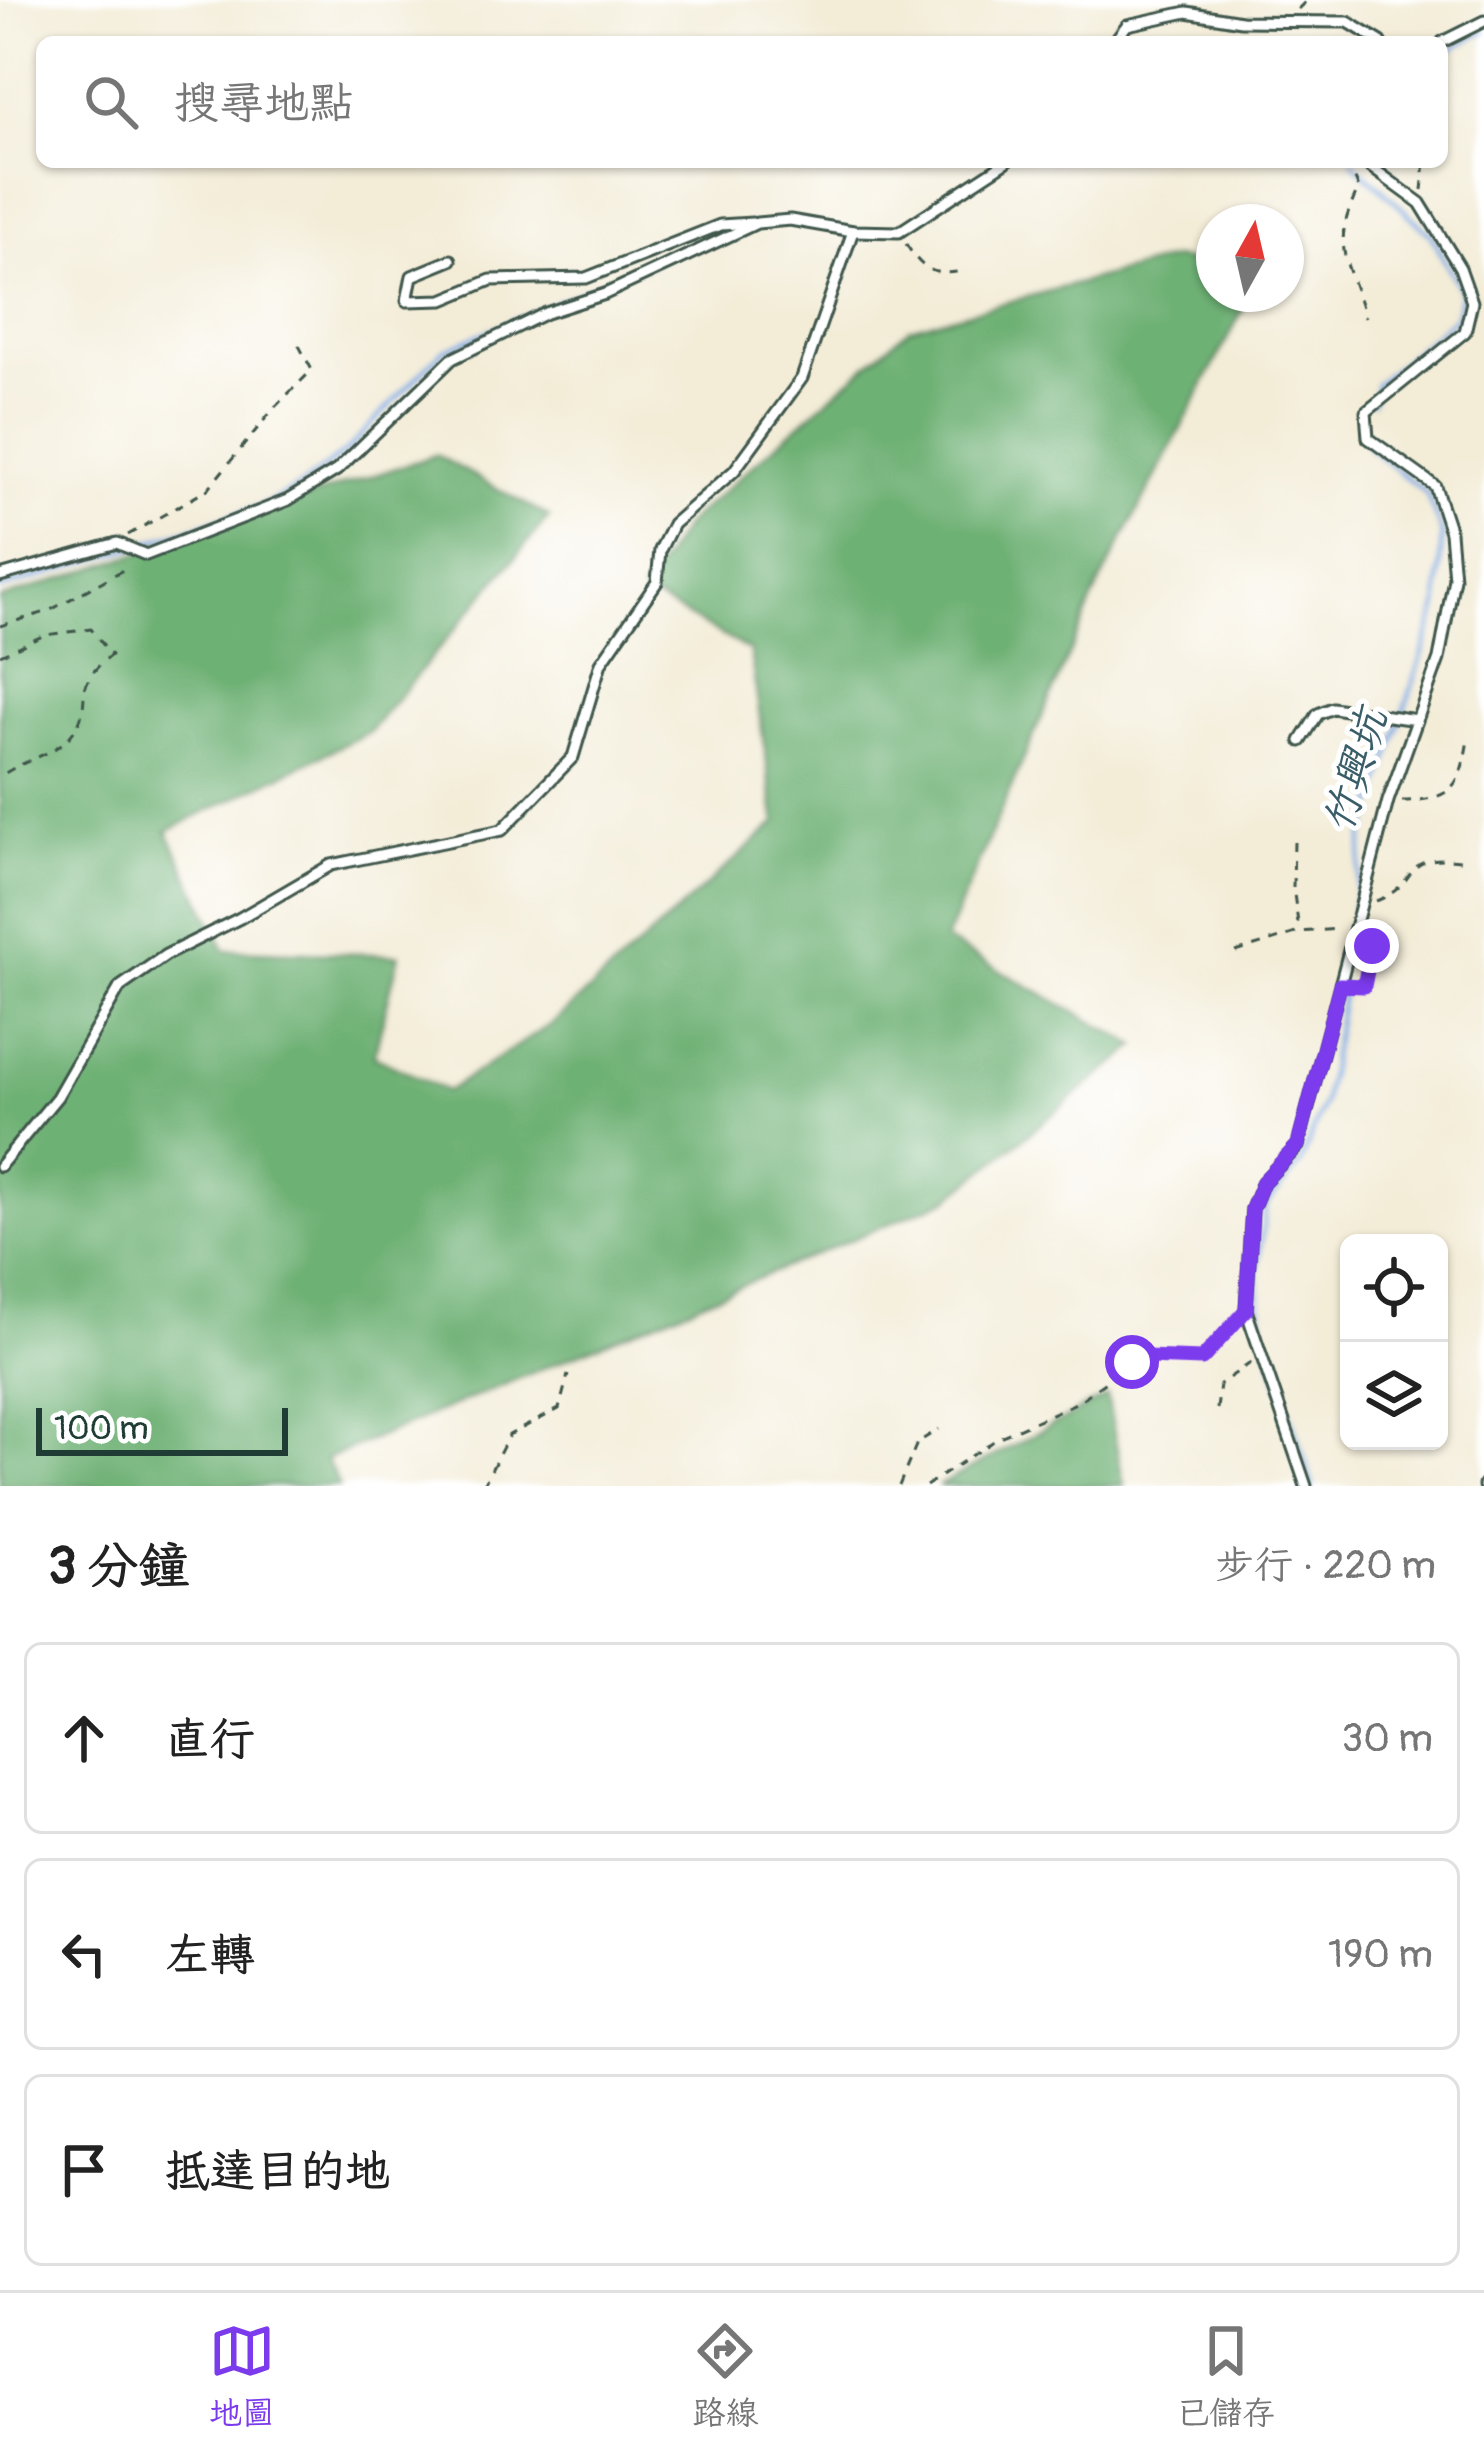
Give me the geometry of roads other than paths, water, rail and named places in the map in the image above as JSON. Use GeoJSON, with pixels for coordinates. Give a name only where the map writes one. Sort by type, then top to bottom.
{"type":"FeatureCollection","features":[{"type":"Feature","properties":{"kind":"lane"},"geometry":{"type":"LineString","coordinates":[[1119,36],[1127,25],[1187,12],[1241,21],[1348,22],[1371,36]]}},
{"type":"Feature","properties":{"kind":"lane"},"geometry":{"type":"LineString","coordinates":[[1448,39],[1484,22]]}},
{"type":"Feature","properties":{"kind":"lane"},"geometry":{"type":"LineString","coordinates":[[451,260],[412,276],[407,301],[443,300],[491,280],[586,278],[720,224],[790,220],[853,231],[899,232],[997,168]]}},
{"type":"Feature","properties":{"kind":"lane"},"geometry":{"type":"LineString","coordinates":[[1306,1486],[1246,1310],[1252,1209],[1263,1182],[1298,1145],[1388,801],[1438,659],[1454,578],[1450,532],[1435,486],[1368,438],[1364,419],[1366,412],[1465,332],[1472,302],[1460,268],[1420,203],[1372,168]]}},
{"type":"Feature","properties":{"kind":"lane"},"geometry":{"type":"LineString","coordinates":[[0,576],[117,543],[146,555],[288,500],[337,470],[452,359],[546,313],[605,294],[757,223]]}},
{"type":"Feature","properties":{"kind":"lane"},"geometry":{"type":"LineString","coordinates":[[0,1166],[57,1097],[120,987],[166,956],[331,865],[502,830],[573,757],[601,663],[657,582],[660,550],[673,524],[734,471],[802,377],[853,231]]}},
{"type":"Feature","properties":{"kind":"lane"},"geometry":{"type":"LineString","coordinates":[[1301,741],[1318,714],[1332,708],[1417,720]]}},
{"type":"Feature","properties":{"kind":"waterway","name":"竹興坑"},"geometry":{"type":"LineString","coordinates":[[1448,51],[1484,32]]}},
{"type":"Feature","properties":{"kind":"waterway","name":"竹興坑"},"geometry":{"type":"LineString","coordinates":[[1358,168],[1430,234],[1462,292],[1456,317],[1376,384],[1372,402]]}},
{"type":"Feature","properties":{"kind":"waterway"},"geometry":{"type":"LineString","coordinates":[[0,589],[263,506],[302,485],[346,451],[443,350],[716,235]]}},
{"type":"Feature","properties":{"kind":"waterway","name":"竹興坑"},"geometry":{"type":"LineString","coordinates":[[1353,920],[1364,836],[1438,606],[1442,533],[1426,493],[1369,448],[1364,430]]}},
{"type":"Feature","properties":{"kind":"waterway","name":"竹興坑"},"geometry":{"type":"LineString","coordinates":[[1313,1486],[1263,1332],[1257,1273],[1266,1206],[1301,1163],[1324,1102],[1344,985]]}}]}
